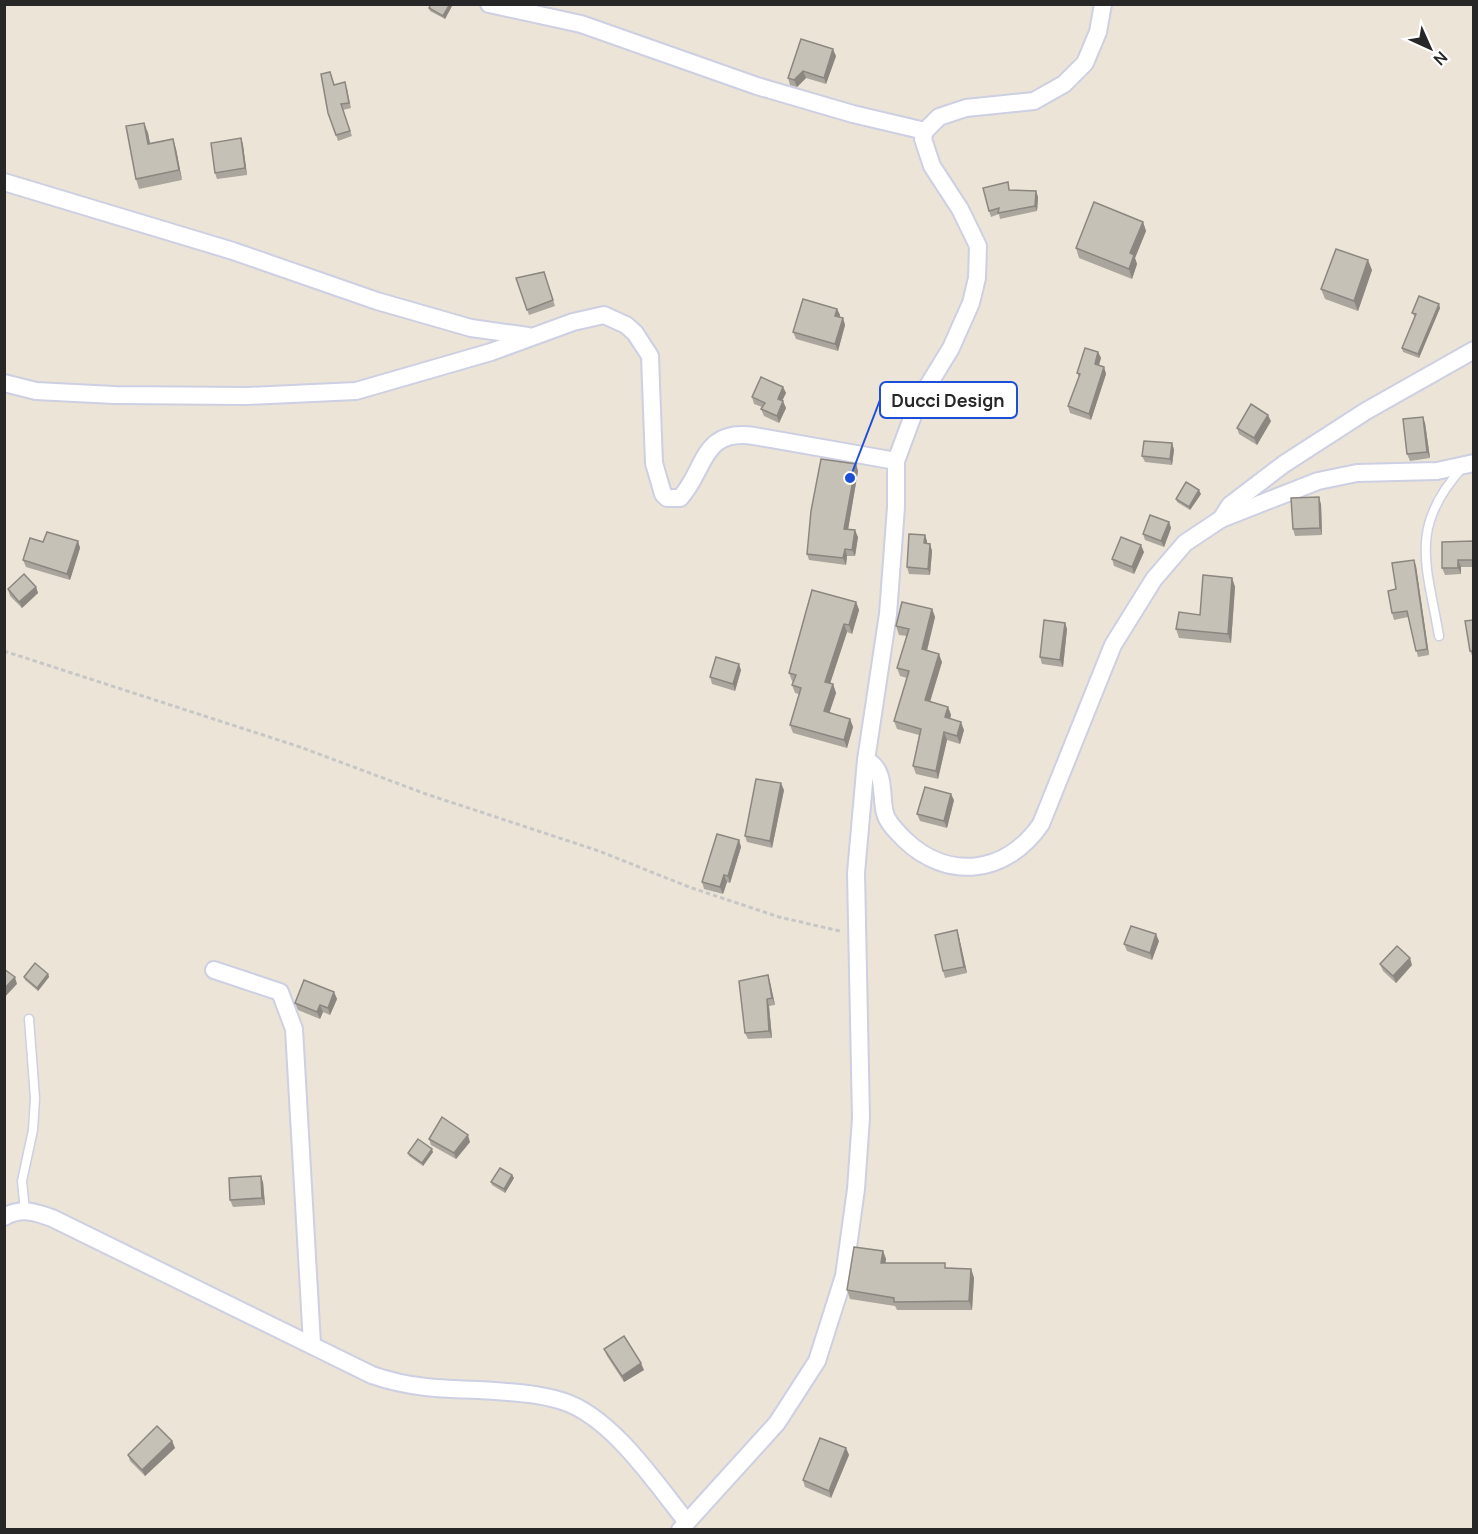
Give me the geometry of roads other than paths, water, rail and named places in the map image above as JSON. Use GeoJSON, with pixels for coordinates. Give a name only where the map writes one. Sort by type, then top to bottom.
{"type":"FeatureCollection","features":[{"type":"Feature","properties":{"kind":"street"},"geometry":{"type":"LineString","coordinates":[[489,4],[581,24],[758,86],[853,114],[925,131]]}},
{"type":"Feature","properties":{"kind":"street"},"geometry":{"type":"LineString","coordinates":[[4,1217],[14,1212],[25,1211],[52,1218],[372,1374],[396,1383],[422,1389],[535,1396],[562,1401],[577,1407],[614,1436],[683,1525],[777,1424],[817,1361],[832,1317],[844,1276],[856,1189],[861,1118],[856,873],[867,760],[888,614],[896,507],[896,460],[918,402],[951,348],[971,303],[977,278],[978,246],[960,209],[932,166],[923,139],[925,131],[939,117],[966,108],[1034,101],[1064,84],[1085,63],[1098,32],[1103,4]]}},
{"type":"Feature","properties":{"kind":"street"},"geometry":{"type":"LineString","coordinates":[[4,182],[233,251],[377,301],[471,328],[532,337]]}},
{"type":"Feature","properties":{"kind":"street"},"geometry":{"type":"LineString","coordinates":[[4,383],[36,391],[125,396],[247,396],[356,391],[491,352],[573,322],[604,315],[626,325],[642,340],[650,356],[654,463],[663,494],[672,500],[683,495],[708,450],[724,438],[734,435],[754,436],[896,460]]}},
{"type":"Feature","properties":{"kind":"street"},"geometry":{"type":"LineString","coordinates":[[1221,519],[1230,505],[1284,464],[1366,411],[1473,350]]}},
{"type":"Feature","properties":{"kind":"street"},"geometry":{"type":"LineString","coordinates":[[867,760],[876,766],[880,775],[885,815],[903,838],[926,856],[952,867],[968,867],[983,865],[1011,854],[1033,835],[1041,824],[1094,687],[1113,645],[1154,579],[1185,543],[1221,519],[1318,481],[1358,473],[1437,471],[1469,464]]}},
{"type":"Feature","properties":{"kind":"street"},"geometry":{"type":"LineString","coordinates":[[214,970],[280,993],[294,1029],[312,1344]]}},
{"type":"Feature","properties":{"kind":"lane"},"geometry":{"type":"LineString","coordinates":[[1439,636],[1424,545],[1430,516],[1446,486],[1469,464]]}},
{"type":"Feature","properties":{"kind":"lane"},"geometry":{"type":"LineString","coordinates":[[25,1211],[22,1181],[33,1130],[35,1098],[29,1019]]}},
{"type":"Feature","properties":{"kind":"place","name":"Ducci Design"},"geometry":{"type":"Point","coordinates":[850,478]}}]}
